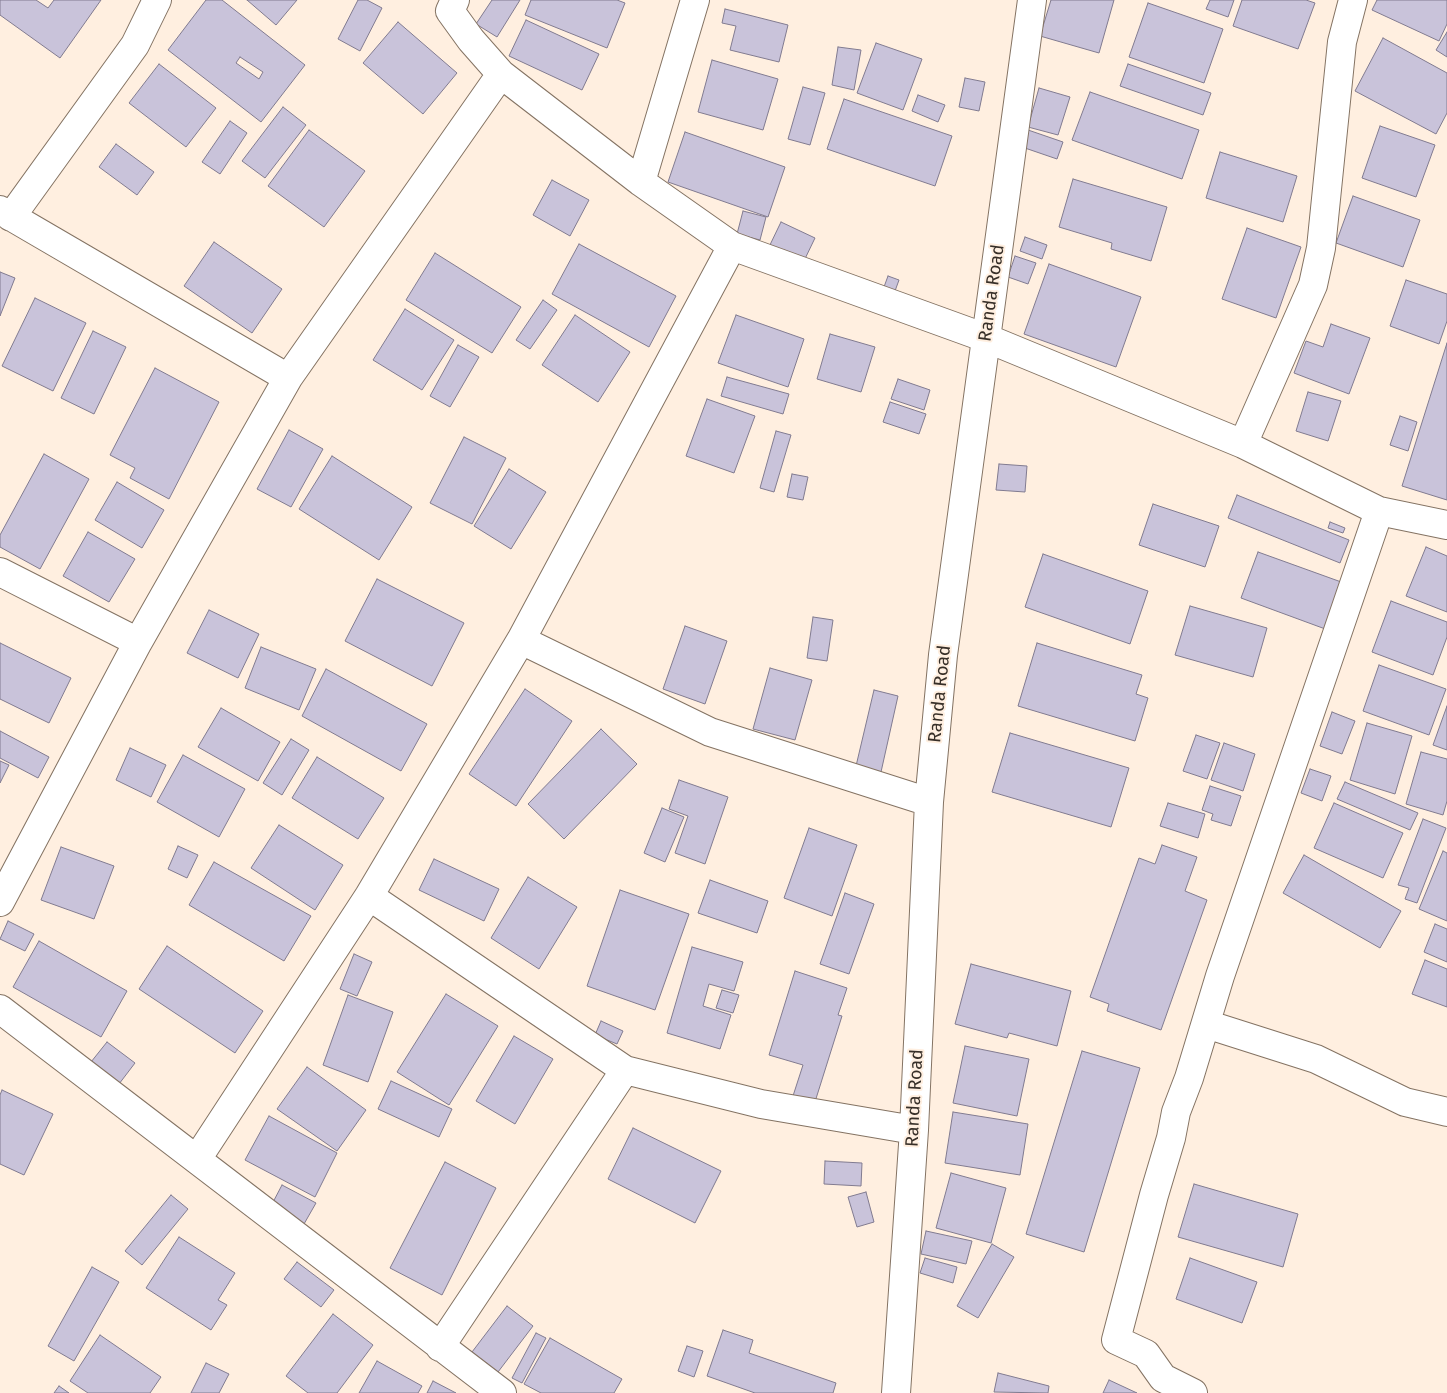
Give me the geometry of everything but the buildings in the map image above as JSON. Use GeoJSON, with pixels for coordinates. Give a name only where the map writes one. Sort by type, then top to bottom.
{"type":"FeatureCollection","features":[{"type":"Feature","properties":{"kind":"street"},"geometry":{"type":"LineString","coordinates":[[157,0],[134,45],[6,214],[288,378]]}},
{"type":"Feature","properties":{"kind":"street"},"geometry":{"type":"LineString","coordinates":[[641,182],[695,0]]}},
{"type":"Feature","properties":{"kind":"street","name":"Randa Road"},"geometry":{"type":"LineString","coordinates":[[896,1393],[914,1130],[929,802],[943,655],[1032,0]]}},
{"type":"Feature","properties":{"kind":"street"},"geometry":{"type":"LineString","coordinates":[[1243,444],[1313,285],[1322,248],[1342,42],[1353,0]]}},
{"type":"Feature","properties":{"kind":"street"},"geometry":{"type":"LineString","coordinates":[[448,4],[471,40],[500,74],[641,182],[732,246],[986,338],[1243,444],[1379,511],[1447,525]]}},
{"type":"Feature","properties":{"kind":"street"},"geometry":{"type":"LineString","coordinates":[[0,902],[138,642],[288,378],[500,74]]}},
{"type":"Feature","properties":{"kind":"street"},"geometry":{"type":"LineString","coordinates":[[197,1159],[369,896],[521,640],[732,246]]}},
{"type":"Feature","properties":{"kind":"street"},"geometry":{"type":"LineString","coordinates":[[1193,1393],[1163,1378],[1146,1354],[1116,1340],[1171,1138],[1176,1112],[1220,976],[1379,511]]}},
{"type":"Feature","properties":{"kind":"street"},"geometry":{"type":"LineString","coordinates":[[0,572],[138,642]]}},
{"type":"Feature","properties":{"kind":"street"},"geometry":{"type":"LineString","coordinates":[[521,640],[710,732],[929,802]]}},
{"type":"Feature","properties":{"kind":"street"},"geometry":{"type":"LineString","coordinates":[[369,896],[626,1070],[761,1104],[914,1130]]}},
{"type":"Feature","properties":{"kind":"street"},"geometry":{"type":"LineString","coordinates":[[0,1009],[502,1393]]}},
{"type":"Feature","properties":{"kind":"street"},"geometry":{"type":"LineString","coordinates":[[1206,1024],[1316,1059],[1404,1102],[1447,1112]]}},
{"type":"Feature","properties":{"kind":"street"},"geometry":{"type":"LineString","coordinates":[[440,1347],[626,1070]]}}]}
